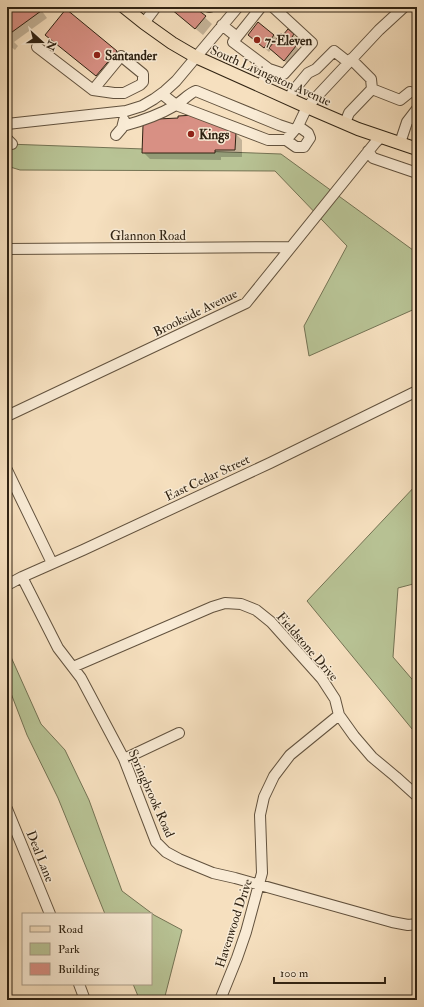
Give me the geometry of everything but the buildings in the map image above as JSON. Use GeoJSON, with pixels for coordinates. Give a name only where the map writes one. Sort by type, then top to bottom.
{"type":"FeatureCollection","features":[{"type":"Feature","properties":{"kind":"main road","name":"South Livingston Avenue"},"geometry":{"type":"LineString","coordinates":[[124,7],[144,23],[196,57],[345,123],[417,149]]}},
{"type":"Feature","properties":{"kind":"street"},"geometry":{"type":"LineString","coordinates":[[144,23],[156,7]]}},
{"type":"Feature","properties":{"kind":"street"},"geometry":{"type":"LineString","coordinates":[[7,124],[126,111],[142,106],[162,94],[176,81],[238,7]]}},
{"type":"Feature","properties":{"kind":"street"},"geometry":{"type":"LineString","coordinates":[[262,7],[233,42],[269,69],[284,74],[312,43],[273,7]]}},
{"type":"Feature","properties":{"kind":"street"},"geometry":{"type":"LineString","coordinates":[[286,140],[296,128],[307,107],[379,30],[404,7]]}},
{"type":"Feature","properties":{"kind":"street"},"geometry":{"type":"LineString","coordinates":[[222,25],[237,37]]}},
{"type":"Feature","properties":{"kind":"street"},"geometry":{"type":"LineString","coordinates":[[37,46],[93,90],[124,93],[143,82],[143,74],[121,56],[93,90]]}},
{"type":"Feature","properties":{"kind":"street"},"geometry":{"type":"LineString","coordinates":[[289,99],[293,90],[308,73],[316,69],[334,51],[350,61],[371,79],[372,90]]}},
{"type":"Feature","properties":{"kind":"street"},"geometry":{"type":"LineString","coordinates":[[261,86],[269,69]]}},
{"type":"Feature","properties":{"kind":"street"},"geometry":{"type":"LineString","coordinates":[[123,126],[161,114],[176,105],[186,98],[194,90],[280,125],[296,128],[308,133],[310,138],[304,147],[296,147],[286,140],[268,140],[176,105],[162,94]]}},
{"type":"Feature","properties":{"kind":"street"},"geometry":{"type":"LineString","coordinates":[[372,90],[400,100],[410,92]]}},
{"type":"Feature","properties":{"kind":"street"},"geometry":{"type":"LineString","coordinates":[[345,123],[349,113],[372,90]]}},
{"type":"Feature","properties":{"kind":"street"},"geometry":{"type":"LineString","coordinates":[[400,143],[407,122],[417,109]]}},
{"type":"Feature","properties":{"kind":"street"},"geometry":{"type":"LineString","coordinates":[[116,135],[123,126],[126,111]]}},
{"type":"Feature","properties":{"kind":"street","name":"Brookside Avenue"},"geometry":{"type":"LineString","coordinates":[[7,416],[246,303],[381,137]]}},
{"type":"Feature","properties":{"kind":"street"},"geometry":{"type":"LineString","coordinates":[[368,152],[373,158],[417,173]]}},
{"type":"Feature","properties":{"kind":"street","name":"Glannon Road"},"geometry":{"type":"LineString","coordinates":[[7,248],[290,248]]}},
{"type":"Feature","properties":{"kind":"street","name":"East Cedar Street"},"geometry":{"type":"LineString","coordinates":[[7,585],[276,460],[417,391]]}},
{"type":"Feature","properties":{"kind":"street"},"geometry":{"type":"LineString","coordinates":[[7,470],[52,564]]}},
{"type":"Feature","properties":{"kind":"street","name":"Springbrook Road"},"geometry":{"type":"LineString","coordinates":[[22,577],[58,648],[81,678],[124,759],[156,842],[166,852],[178,859],[213,873],[392,922],[408,925],[417,924]]}},
{"type":"Feature","properties":{"kind":"street","name":"Fieldstone Drive"},"geometry":{"type":"LineString","coordinates":[[73,667],[212,607],[225,603],[242,604],[256,610],[271,622],[322,679],[335,699],[339,714],[354,736],[372,757],[417,796]]}},
{"type":"Feature","properties":{"kind":"street","name":"Havenwood Drive"},"geometry":{"type":"LineString","coordinates":[[220,1000],[244,939],[262,873],[260,815],[264,797],[274,776],[290,755],[339,714]]}},
{"type":"Feature","properties":{"kind":"street"},"geometry":{"type":"LineString","coordinates":[[124,759],[179,733]]}},
{"type":"Feature","properties":{"kind":"street","name":"Deal Lane"},"geometry":{"type":"LineString","coordinates":[[7,808],[50,913]]}},
{"type":"Feature","properties":{"kind":"street"},"geometry":{"type":"LineString","coordinates":[[78,985],[85,1000]]}},
{"type":"Feature","properties":{"kind":"green space"},"geometry":{"type":"Polygon","coordinates":[[[7,144],[281,154],[417,253],[417,308],[309,356],[304,326],[347,246],[275,171],[20,170],[7,166],[7,144]]]}},
{"type":"Feature","properties":{"kind":"green space"},"geometry":{"type":"Polygon","coordinates":[[[417,484],[417,583],[398,588],[393,657],[417,685],[417,735],[307,601],[417,484]]]}},
{"type":"Feature","properties":{"kind":"green space"},"geometry":{"type":"Polygon","coordinates":[[[7,648],[41,724],[65,750],[89,800],[122,891],[151,913],[105,913],[58,798],[27,735],[7,683],[7,648]]]}},
{"type":"Feature","properties":{"kind":"green space"},"geometry":{"type":"Polygon","coordinates":[[[152,914],[182,930],[164,1000],[137,1000],[138,996],[133,985],[152,985],[152,914]]]}},
{"type":"Feature","properties":{"kind":"place","name":"7-Eleven"},"geometry":{"type":"Point","coordinates":[257,40]}},
{"type":"Feature","properties":{"kind":"place","name":"Santander"},"geometry":{"type":"Point","coordinates":[97,55]}},
{"type":"Feature","properties":{"kind":"place","name":"Kings"},"geometry":{"type":"Point","coordinates":[191,134]}}]}
